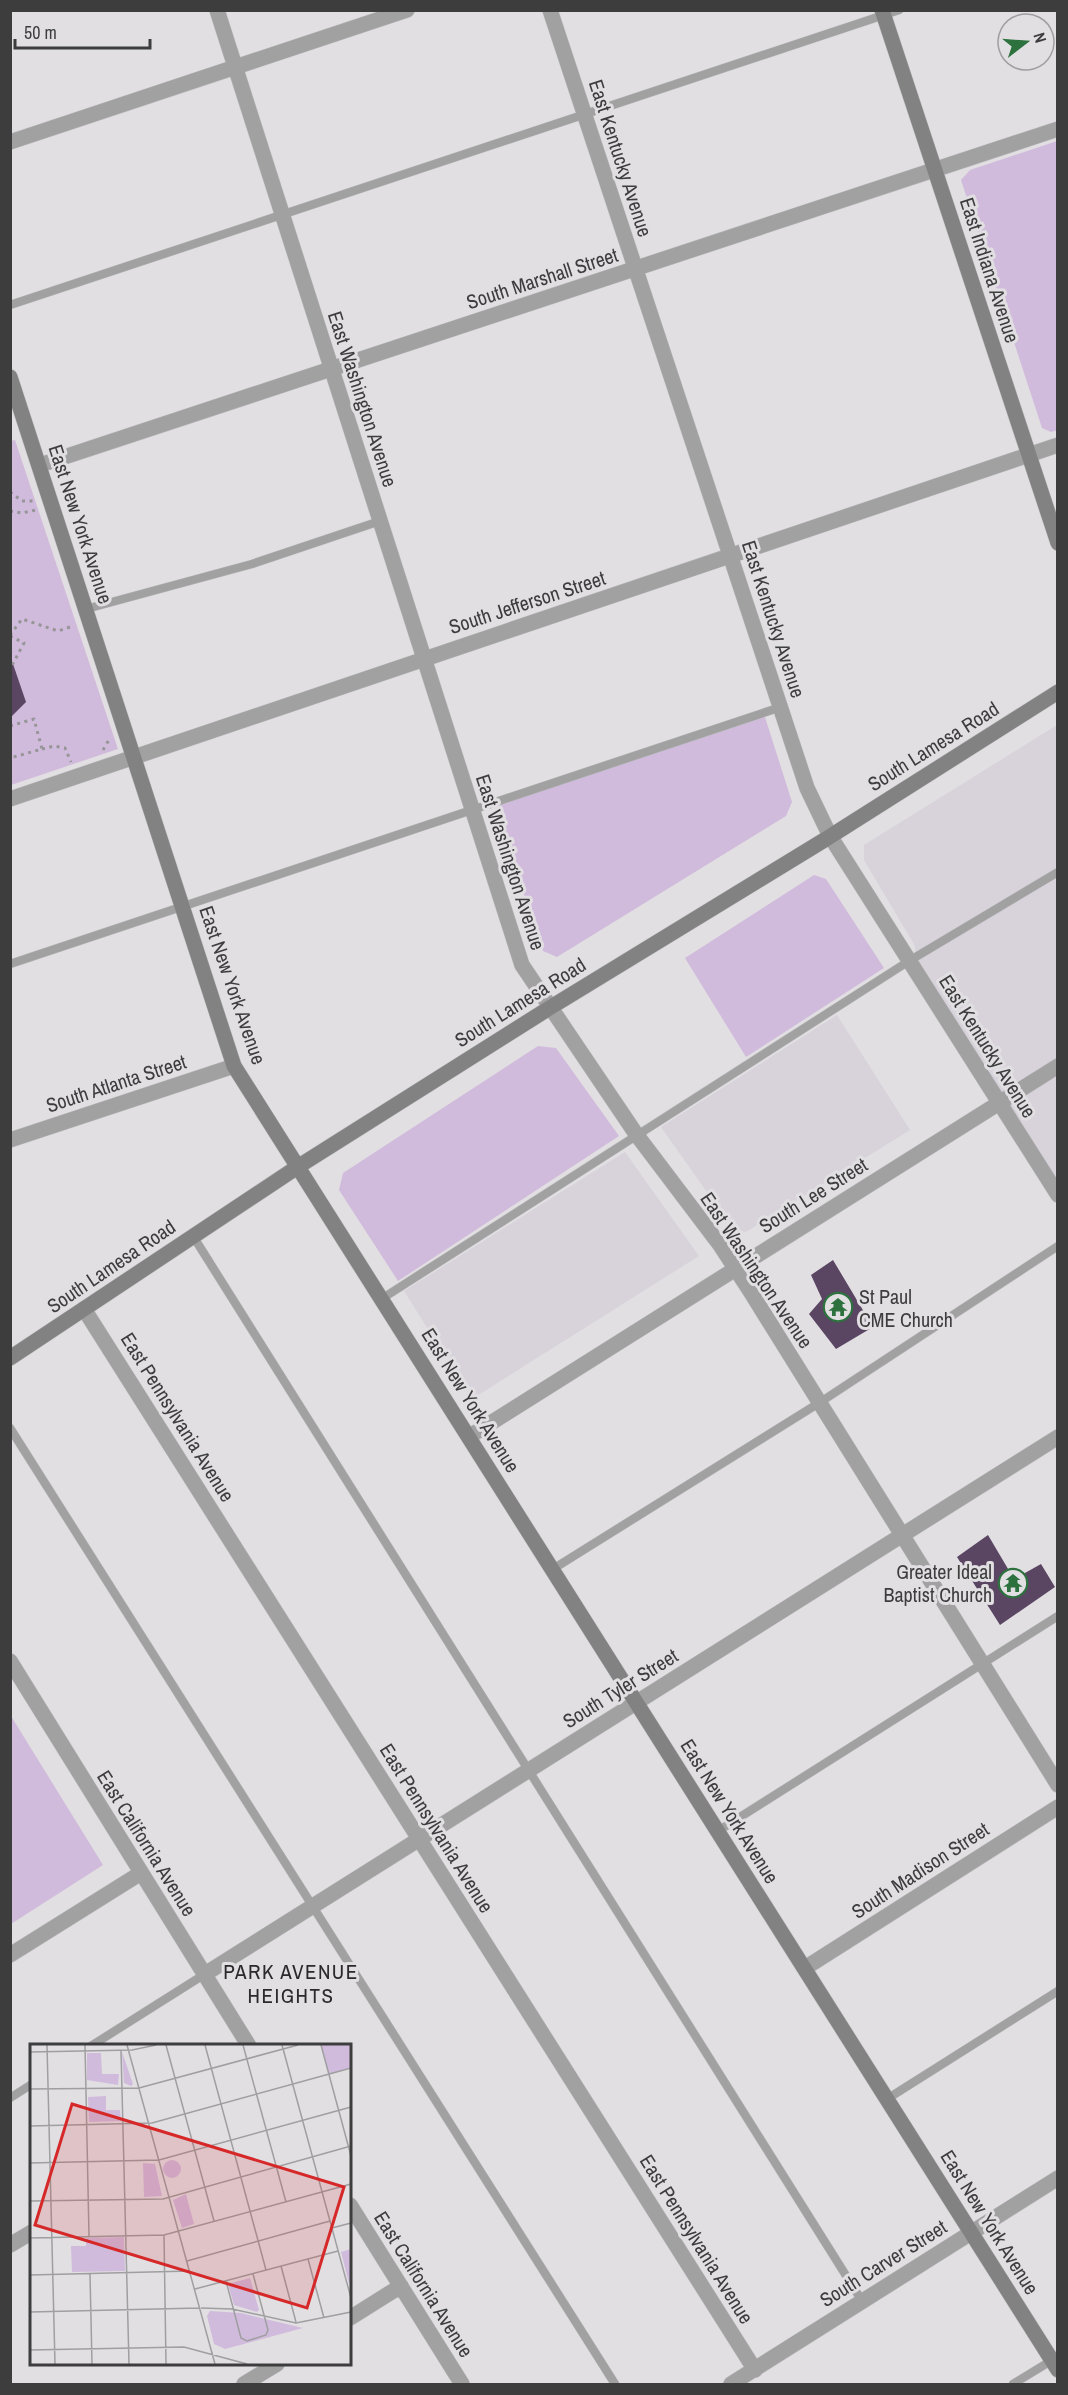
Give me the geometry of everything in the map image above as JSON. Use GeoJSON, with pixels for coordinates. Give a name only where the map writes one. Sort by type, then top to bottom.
{"type":"FeatureCollection","features":[{"type":"Feature","properties":{"kind":"street","name":"East Washington Avenue"},"geometry":{"type":"LineString","coordinates":[[217,10],[522,965],[636,1134],[735,1269],[1058,1785]]}},
{"type":"Feature","properties":{"kind":"street"},"geometry":{"type":"LineString","coordinates":[[10,142],[408,10]]}},
{"type":"Feature","properties":{"kind":"street","name":"East Kentucky Avenue"},"geometry":{"type":"LineString","coordinates":[[550,10],[807,788],[830,836],[1058,1195]]}},
{"type":"Feature","properties":{"kind":"street","name":"East Indiana Avenue"},"geometry":{"type":"LineString","coordinates":[[883,13],[1058,543]]}},
{"type":"Feature","properties":{"kind":"street","name":"South Marshall Street"},"geometry":{"type":"LineString","coordinates":[[40,465],[1058,129]]}},
{"type":"Feature","properties":{"kind":"street","name":"East New York Avenue"},"geometry":{"type":"LineString","coordinates":[[10,377],[234,1066],[300,1166],[971,2232],[1056,2362]]}},
{"type":"Feature","properties":{"kind":"street","name":"South Jefferson Street"},"geometry":{"type":"LineString","coordinates":[[10,799],[1058,445]]}},
{"type":"Feature","properties":{"kind":"street","name":"South Lamesa Road"},"geometry":{"type":"LineString","coordinates":[[10,1358],[300,1166],[1058,692]]}},
{"type":"Feature","properties":{"kind":"street","name":"South Atlanta Street"},"geometry":{"type":"LineString","coordinates":[[10,1140],[234,1066]]}},
{"type":"Feature","properties":{"kind":"street","name":"South Lee Street"},"geometry":{"type":"LineString","coordinates":[[470,1436],[1058,1066]]}},
{"type":"Feature","properties":{"kind":"street","name":"East Pennsylvania Avenue"},"geometry":{"type":"LineString","coordinates":[[84,1309],[755,2370]]}},
{"type":"Feature","properties":{"kind":"street","name":"South Tyler Street"},"geometry":{"type":"LineString","coordinates":[[204,1974],[1058,1437]]}},
{"type":"Feature","properties":{"kind":"street","name":"East California Avenue"},"geometry":{"type":"LineString","coordinates":[[10,1661],[15,1678],[248,2044]]}},
{"type":"Feature","properties":{"kind":"street","name":"South Madison Street"},"geometry":{"type":"LineString","coordinates":[[805,1968],[1058,1807]]}},
{"type":"Feature","properties":{"kind":"street"},"geometry":{"type":"LineString","coordinates":[[10,1955],[141,1873]]}},
{"type":"Feature","properties":{"kind":"street","name":"South Carver Street"},"geometry":{"type":"LineString","coordinates":[[731,2385],[1058,2178]]}},
{"type":"Feature","properties":{"kind":"street","name":"East California Avenue"},"geometry":{"type":"LineString","coordinates":[[351,2207],[462,2385]]}},
{"type":"Feature","properties":{"kind":"street"},"geometry":{"type":"LineString","coordinates":[[10,2245],[30,2233]]}},
{"type":"Feature","properties":{"kind":"street"},"geometry":{"type":"LineString","coordinates":[[351,2317],[401,2286]]}},
{"type":"Feature","properties":{"kind":"street"},"geometry":{"type":"LineString","coordinates":[[244,2385],[275,2365]]}},
{"type":"Feature","properties":{"kind":"lane"},"geometry":{"type":"LineString","coordinates":[[10,305],[282,214],[585,117],[883,13],[900,10]]}},
{"type":"Feature","properties":{"kind":"lane"},"geometry":{"type":"LineString","coordinates":[[86,609],[252,564],[380,521]]}},
{"type":"Feature","properties":{"kind":"lane"},"geometry":{"type":"LineString","coordinates":[[10,964],[471,808],[780,707]]}},
{"type":"Feature","properties":{"kind":"lane"},"geometry":{"type":"LineString","coordinates":[[383,1298],[909,961],[1058,872]]}},
{"type":"Feature","properties":{"kind":"lane"},"geometry":{"type":"LineString","coordinates":[[193,1236],[862,2301]]}},
{"type":"Feature","properties":{"kind":"lane"},"geometry":{"type":"LineString","coordinates":[[553,1569],[819,1403],[1058,1246]]}},
{"type":"Feature","properties":{"kind":"lane"},"geometry":{"type":"LineString","coordinates":[[10,1428],[615,2385]]}},
{"type":"Feature","properties":{"kind":"lane"},"geometry":{"type":"LineString","coordinates":[[718,1831],[1058,1616]]}},
{"type":"Feature","properties":{"kind":"lane"},"geometry":{"type":"LineString","coordinates":[[94,2044],[204,1974]]}},
{"type":"Feature","properties":{"kind":"lane"},"geometry":{"type":"LineString","coordinates":[[887,2099],[1058,1991]]}},
{"type":"Feature","properties":{"kind":"lane"},"geometry":{"type":"LineString","coordinates":[[10,2098],[30,2086]]}},
{"type":"Feature","properties":{"kind":"lane"},"geometry":{"type":"LineString","coordinates":[[1013,2385],[1056,2362]]}},
{"type":"Feature","properties":{"kind":"path"},"geometry":{"type":"LineString","coordinates":[[10,492],[22,501],[32,500]]}},
{"type":"Feature","properties":{"kind":"path"},"geometry":{"type":"LineString","coordinates":[[10,511],[22,513],[36,510],[40,520]]}},
{"type":"Feature","properties":{"kind":"path"},"geometry":{"type":"LineString","coordinates":[[10,669],[24,643],[10,635],[18,621],[25,618],[54,630],[62,630],[75,625],[71,615]]}},
{"type":"Feature","properties":{"kind":"path"},"geometry":{"type":"LineString","coordinates":[[10,726],[34,719],[42,749]]}},
{"type":"Feature","properties":{"kind":"path"},"geometry":{"type":"LineString","coordinates":[[102,751],[111,735]]}},
{"type":"Feature","properties":{"kind":"path"},"geometry":{"type":"LineString","coordinates":[[10,758],[60,746],[65,748],[71,762]]}},
{"type":"Feature","properties":{"kind":"path"},"geometry":{"type":"LineString","coordinates":[[61,765],[81,758]]}},
{"type":"Feature","properties":{"kind":"shaded area"},"geometry":{"type":"Polygon","coordinates":[[[1057,141],[1058,430],[1051,432],[1042,428],[961,180],[970,170],[1057,141]]]}},
{"type":"Feature","properties":{"kind":"shaded area"},"geometry":{"type":"Polygon","coordinates":[[[15,440],[118,749],[11,785],[10,441],[15,440]]]}},
{"type":"Feature","properties":{"kind":"shaded area"},"geometry":{"type":"Polygon","coordinates":[[[765,717],[792,802],[786,816],[557,957],[543,951],[494,806],[765,717]]]}},
{"type":"Feature","properties":{"kind":"shaded area"},"geometry":{"type":"Polygon","coordinates":[[[1057,725],[1057,1194],[916,969],[915,946],[864,860],[864,845],[1057,725]]]}},
{"type":"Feature","properties":{"kind":"shaded area"},"geometry":{"type":"Polygon","coordinates":[[[814,875],[826,879],[884,968],[746,1057],[685,958],[814,875]]]}},
{"type":"Feature","properties":{"kind":"shaded area"},"geometry":{"type":"Polygon","coordinates":[[[837,1015],[910,1130],[746,1232],[733,1229],[661,1127],[837,1015]]]}},
{"type":"Feature","properties":{"kind":"shaded area"},"geometry":{"type":"Polygon","coordinates":[[[538,1046],[556,1048],[619,1136],[398,1281],[339,1190],[343,1173],[538,1046]]]}},
{"type":"Feature","properties":{"kind":"shaded area"},"geometry":{"type":"Polygon","coordinates":[[[625,1152],[699,1256],[472,1399],[404,1291],[625,1152]]]}},
{"type":"Feature","properties":{"kind":"shaded area"},"geometry":{"type":"Polygon","coordinates":[[[11,1716],[103,1865],[10,1924],[11,1716]]]}},
{"type":"Feature","properties":{"kind":"building"},"geometry":{"type":"Polygon","coordinates":[[[10,664],[13,664],[26,702],[10,718],[10,664]]]}},
{"type":"Feature","properties":{"kind":"building","name":"St Paul CME Church"},"geometry":{"type":"Polygon","coordinates":[[[833,1260],[873,1327],[836,1349],[809,1314],[822,1299],[811,1275],[833,1260]]]}},
{"type":"Feature","properties":{"kind":"building","name":"Greater Ideal Baptist Church"},"geometry":{"type":"Polygon","coordinates":[[[988,1535],[1014,1579],[1041,1564],[1055,1587],[1000,1625],[957,1557],[988,1535]]]}},
{"type":"Feature","properties":{"kind":"place","name":"St Paul CME Church"},"geometry":{"type":"Point","coordinates":[838,1307]}},
{"type":"Feature","properties":{"kind":"place","name":"Greater Ideal Baptist Church"},"geometry":{"type":"Point","coordinates":[1013,1583]}},
{"type":"Feature","properties":{"kind":"district","name":"PARK AVENUE HEIGHTS"},"geometry":{"type":"Point","coordinates":[291,1983]}}]}
